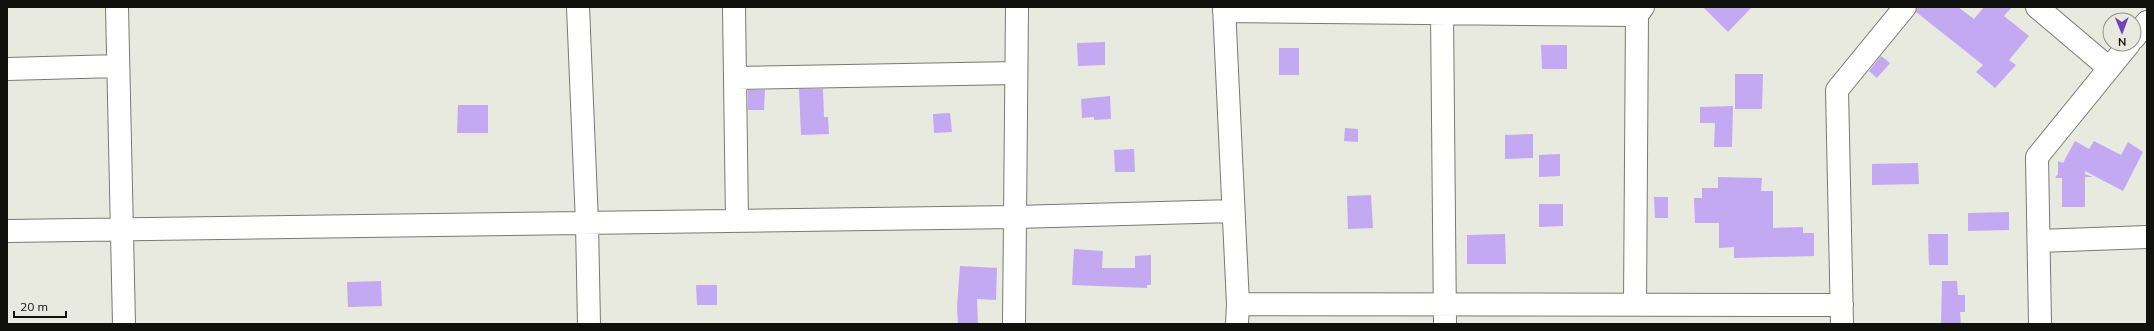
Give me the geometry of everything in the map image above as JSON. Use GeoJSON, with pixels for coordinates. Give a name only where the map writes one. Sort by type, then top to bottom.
{"type":"FeatureCollection","features":[{"type":"Feature","properties":{"kind":"street"},"geometry":{"type":"LineString","coordinates":[[117,7],[124,324]]}},
{"type":"Feature","properties":{"kind":"street"},"geometry":{"type":"LineString","coordinates":[[578,7],[587,223],[589,324]]}},
{"type":"Feature","properties":{"kind":"street"},"geometry":{"type":"LineString","coordinates":[[734,7],[737,220]]}},
{"type":"Feature","properties":{"kind":"street"},"geometry":{"type":"LineString","coordinates":[[1014,324],[1017,7]]}},
{"type":"Feature","properties":{"kind":"street"},"geometry":{"type":"LineString","coordinates":[[1635,304],[1640,11],[1442,13],[1224,9],[1237,314],[1445,315],[1635,304],[1842,314],[1837,90],[1904,7]]}},
{"type":"Feature","properties":{"kind":"street"},"geometry":{"type":"LineString","coordinates":[[2037,7],[2109,68]]}},
{"type":"Feature","properties":{"kind":"street"},"geometry":{"type":"LineString","coordinates":[[1442,13],[1445,315]]}},
{"type":"Feature","properties":{"kind":"street"},"geometry":{"type":"LineString","coordinates":[[2040,324],[2038,157],[2122,52]]}},
{"type":"Feature","properties":{"kind":"street"},"geometry":{"type":"LineString","coordinates":[[7,69],[118,66]]}},
{"type":"Feature","properties":{"kind":"street"},"geometry":{"type":"LineString","coordinates":[[735,78],[1016,73]]}},
{"type":"Feature","properties":{"kind":"street"},"geometry":{"type":"LineString","coordinates":[[7,231],[587,223],[1233,211]]}},
{"type":"Feature","properties":{"kind":"street"},"geometry":{"type":"LineString","coordinates":[[2039,242],[2147,237]]}},
{"type":"Feature","properties":{"kind":"building"},"geometry":{"type":"Polygon","coordinates":[[[1703,7],[1752,7],[1728,32],[1703,7]]]}},
{"type":"Feature","properties":{"kind":"building"},"geometry":{"type":"Polygon","coordinates":[[[1917,7],[1958,7],[1974,19],[1984,7],[2012,7],[2004,16],[2029,36],[2009,60],[2016,65],[1995,88],[1976,72],[1983,65],[1916,12],[1917,7]]]}},
{"type":"Feature","properties":{"kind":"building"},"geometry":{"type":"Polygon","coordinates":[[[1105,42],[1105,65],[1078,66],[1077,43],[1105,42]]]}},
{"type":"Feature","properties":{"kind":"building"},"geometry":{"type":"Polygon","coordinates":[[[1541,45],[1567,45],[1567,69],[1542,69],[1541,45]]]}},
{"type":"Feature","properties":{"kind":"building"},"geometry":{"type":"Polygon","coordinates":[[[1279,48],[1299,48],[1299,75],[1279,75],[1279,48]]]}},
{"type":"Feature","properties":{"kind":"building"},"geometry":{"type":"Polygon","coordinates":[[[1881,56],[1890,63],[1877,78],[1869,71],[1881,56]]]}},
{"type":"Feature","properties":{"kind":"building"},"geometry":{"type":"Polygon","coordinates":[[[1735,74],[1763,74],[1762,109],[1735,109],[1735,74]]]}},
{"type":"Feature","properties":{"kind":"building"},"geometry":{"type":"Polygon","coordinates":[[[799,89],[823,89],[824,117],[828,117],[829,134],[801,135],[799,89]]]}},
{"type":"Feature","properties":{"kind":"building"},"geometry":{"type":"Polygon","coordinates":[[[748,90],[765,90],[764,110],[748,110],[748,90]]]}},
{"type":"Feature","properties":{"kind":"building"},"geometry":{"type":"Polygon","coordinates":[[[1110,96],[1111,119],[1094,120],[1094,117],[1082,118],[1081,99],[1110,96]]]}},
{"type":"Feature","properties":{"kind":"building"},"geometry":{"type":"Polygon","coordinates":[[[458,105],[488,105],[488,133],[457,133],[458,105]]]}},
{"type":"Feature","properties":{"kind":"building"},"geometry":{"type":"Polygon","coordinates":[[[1733,106],[1732,147],[1714,147],[1715,123],[1700,123],[1700,107],[1733,106]]]}},
{"type":"Feature","properties":{"kind":"building"},"geometry":{"type":"Polygon","coordinates":[[[950,113],[952,132],[934,133],[933,114],[950,113]]]}},
{"type":"Feature","properties":{"kind":"building"},"geometry":{"type":"Polygon","coordinates":[[[1345,128],[1358,129],[1358,142],[1344,141],[1345,128]]]}},
{"type":"Feature","properties":{"kind":"building"},"geometry":{"type":"Polygon","coordinates":[[[1533,134],[1533,158],[1505,159],[1505,135],[1533,134]]]}},
{"type":"Feature","properties":{"kind":"building"},"geometry":{"type":"Polygon","coordinates":[[[2075,141],[2089,149],[2094,141],[2121,155],[2128,142],[2143,152],[2123,191],[2085,171],[2085,174],[2093,177],[2085,177],[2085,207],[2062,207],[2062,178],[2055,178],[2058,174],[2058,161],[2063,163],[2075,141]]]}},
{"type":"Feature","properties":{"kind":"building"},"geometry":{"type":"Polygon","coordinates":[[[1134,149],[1135,172],[1115,172],[1114,150],[1134,149]]]}},
{"type":"Feature","properties":{"kind":"building"},"geometry":{"type":"Polygon","coordinates":[[[1560,154],[1560,176],[1539,177],[1539,155],[1560,154]]]}},
{"type":"Feature","properties":{"kind":"building"},"geometry":{"type":"Polygon","coordinates":[[[1918,163],[1919,184],[1872,185],[1872,164],[1918,163]]]}},
{"type":"Feature","properties":{"kind":"building"},"geometry":{"type":"Polygon","coordinates":[[[1718,177],[1762,178],[1761,191],[1773,191],[1773,228],[1803,227],[1803,233],[1814,233],[1814,256],[1734,258],[1734,247],[1719,248],[1719,223],[1695,223],[1694,198],[1702,198],[1702,188],[1718,188],[1718,177]]]}},
{"type":"Feature","properties":{"kind":"building"},"geometry":{"type":"Polygon","coordinates":[[[1371,195],[1373,228],[1348,229],[1347,196],[1371,195]]]}},
{"type":"Feature","properties":{"kind":"building"},"geometry":{"type":"Polygon","coordinates":[[[1654,197],[1668,197],[1668,218],[1655,218],[1654,197]]]}},
{"type":"Feature","properties":{"kind":"building"},"geometry":{"type":"Polygon","coordinates":[[[1539,204],[1563,204],[1563,226],[1539,227],[1539,204]]]}},
{"type":"Feature","properties":{"kind":"building"},"geometry":{"type":"Polygon","coordinates":[[[2009,212],[2009,230],[1968,231],[1968,213],[2009,212]]]}},
{"type":"Feature","properties":{"kind":"building"},"geometry":{"type":"Polygon","coordinates":[[[1505,234],[1506,264],[1467,264],[1467,235],[1505,234]]]}},
{"type":"Feature","properties":{"kind":"building"},"geometry":{"type":"Polygon","coordinates":[[[1928,234],[1948,234],[1948,265],[1929,265],[1928,234]]]}},
{"type":"Feature","properties":{"kind":"building"},"geometry":{"type":"Polygon","coordinates":[[[1074,249],[1103,251],[1102,268],[1135,268],[1135,256],[1151,255],[1151,285],[1147,285],[1147,288],[1072,285],[1074,249]]]}},
{"type":"Feature","properties":{"kind":"building"},"geometry":{"type":"Polygon","coordinates":[[[960,266],[997,268],[996,300],[977,299],[978,324],[958,324],[957,307],[960,266]]]}},
{"type":"Feature","properties":{"kind":"building"},"geometry":{"type":"Polygon","coordinates":[[[381,281],[382,306],[348,307],[347,282],[381,281]]]}},
{"type":"Feature","properties":{"kind":"building"},"geometry":{"type":"Polygon","coordinates":[[[1942,281],[1957,281],[1958,295],[1965,295],[1965,312],[1960,312],[1961,324],[1941,324],[1942,281]]]}},
{"type":"Feature","properties":{"kind":"building"},"geometry":{"type":"Polygon","coordinates":[[[696,285],[717,285],[717,305],[697,305],[696,285]]]}}]}
